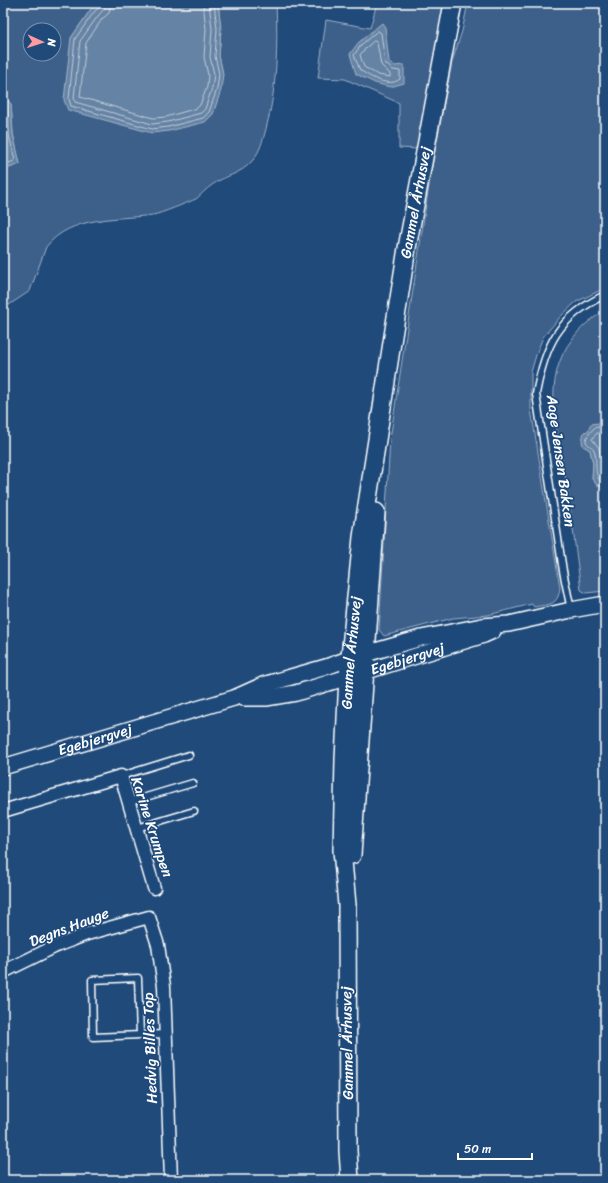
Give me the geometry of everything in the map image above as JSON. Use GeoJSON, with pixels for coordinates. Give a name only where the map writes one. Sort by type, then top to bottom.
{"type":"FeatureCollection","features":[{"type":"Feature","properties":{"kind":"main road","name":"Gammel Århusvej"},"geometry":{"type":"LineString","coordinates":[[350,1180],[348,1143],[347,905],[342,850],[344,760],[358,656],[362,538],[407,248],[453,3]]}},
{"type":"Feature","properties":{"kind":"street","name":"Egebjergvej"},"geometry":{"type":"LineString","coordinates":[[3,767],[234,698],[263,686],[421,638],[482,626],[509,624],[605,604]]}},
{"type":"Feature","properties":{"kind":"street","name":"Egebjergvej"},"geometry":{"type":"LineString","coordinates":[[234,698],[266,698],[296,693],[484,635],[509,624]]}},
{"type":"Feature","properties":{"kind":"street","name":"Karine Krumpen"},"geometry":{"type":"LineString","coordinates":[[3,811],[121,776],[154,888]]}},
{"type":"Feature","properties":{"kind":"street","name":"Degns Hauge"},"geometry":{"type":"LineString","coordinates":[[3,972],[87,934],[149,917]]}},
{"type":"Feature","properties":{"kind":"street","name":"Hedvig Billes Top"},"geometry":{"type":"LineString","coordinates":[[149,917],[158,946],[164,986],[171,1180]]}},
{"type":"Feature","properties":{"kind":"lane","name":"Aage Jensen Bakken"},"geometry":{"type":"LineString","coordinates":[[571,610],[563,571],[536,394],[543,362],[548,348],[559,330],[573,314],[587,303],[605,295]]}},
{"type":"Feature","properties":{"kind":"lane"},"geometry":{"type":"LineString","coordinates":[[121,776],[189,755]]}},
{"type":"Feature","properties":{"kind":"lane"},"geometry":{"type":"LineString","coordinates":[[129,802],[193,783]]}},
{"type":"Feature","properties":{"kind":"lane"},"geometry":{"type":"LineString","coordinates":[[137,828],[194,811]]}},
{"type":"Feature","properties":{"kind":"lane"},"geometry":{"type":"LineString","coordinates":[[140,1035],[138,978],[92,980],[93,1037],[165,1034]]}},
{"type":"Feature","properties":{"kind":"shaded area"},"geometry":{"type":"Polygon","coordinates":[[[3,3],[98,3],[91,9],[71,38],[223,74],[219,56],[221,29],[218,3],[276,3],[277,51],[275,83],[266,129],[258,153],[253,160],[243,169],[212,185],[196,199],[168,210],[153,215],[95,221],[68,229],[56,237],[46,247],[30,291],[9,305],[3,307],[3,163],[9,168],[20,164],[13,134],[11,104],[3,95],[3,3]]]}},
{"type":"Feature","properties":{"kind":"shaded area"},"geometry":{"type":"Polygon","coordinates":[[[377,3],[444,3],[417,149],[399,148],[399,103],[345,79],[318,78],[326,20],[370,28],[377,3]]]}},
{"type":"Feature","properties":{"kind":"shaded area"},"geometry":{"type":"Polygon","coordinates":[[[468,3],[605,3],[605,288],[576,302],[561,316],[543,337],[531,372],[531,409],[560,588],[557,598],[552,603],[548,604],[534,607],[532,604],[488,615],[453,618],[384,636],[379,630],[390,439],[432,166],[452,62],[462,31],[468,3]]]}},
{"type":"Feature","properties":{"kind":"shaded area"},"geometry":{"type":"Polygon","coordinates":[[[605,311],[605,426],[599,423],[584,446],[590,450],[593,463],[592,479],[597,485],[605,488],[605,591],[586,593],[581,590],[568,496],[556,426],[554,390],[557,372],[563,355],[573,338],[596,316],[605,311]]]}},
{"type":"Feature","properties":{"kind":"water"},"geometry":{"type":"Polygon","coordinates":[[[98,3],[218,3],[221,29],[219,56],[223,74],[221,90],[213,114],[205,122],[169,131],[152,133],[68,110],[64,100],[71,38],[91,9],[98,3]]]}},
{"type":"Feature","properties":{"kind":"water"},"geometry":{"type":"Polygon","coordinates":[[[382,23],[385,27],[389,62],[395,66],[404,65],[404,83],[390,87],[375,83],[356,74],[350,54],[358,43],[382,23]]]}},
{"type":"Feature","properties":{"kind":"water"},"geometry":{"type":"Polygon","coordinates":[[[3,95],[11,104],[13,134],[20,164],[9,168],[3,163],[3,95]]]}},
{"type":"Feature","properties":{"kind":"water"},"geometry":{"type":"Polygon","coordinates":[[[599,423],[605,426],[605,488],[597,485],[592,479],[593,463],[590,450],[583,446],[582,441],[584,432],[588,431],[591,424],[599,423]]]}}]}
